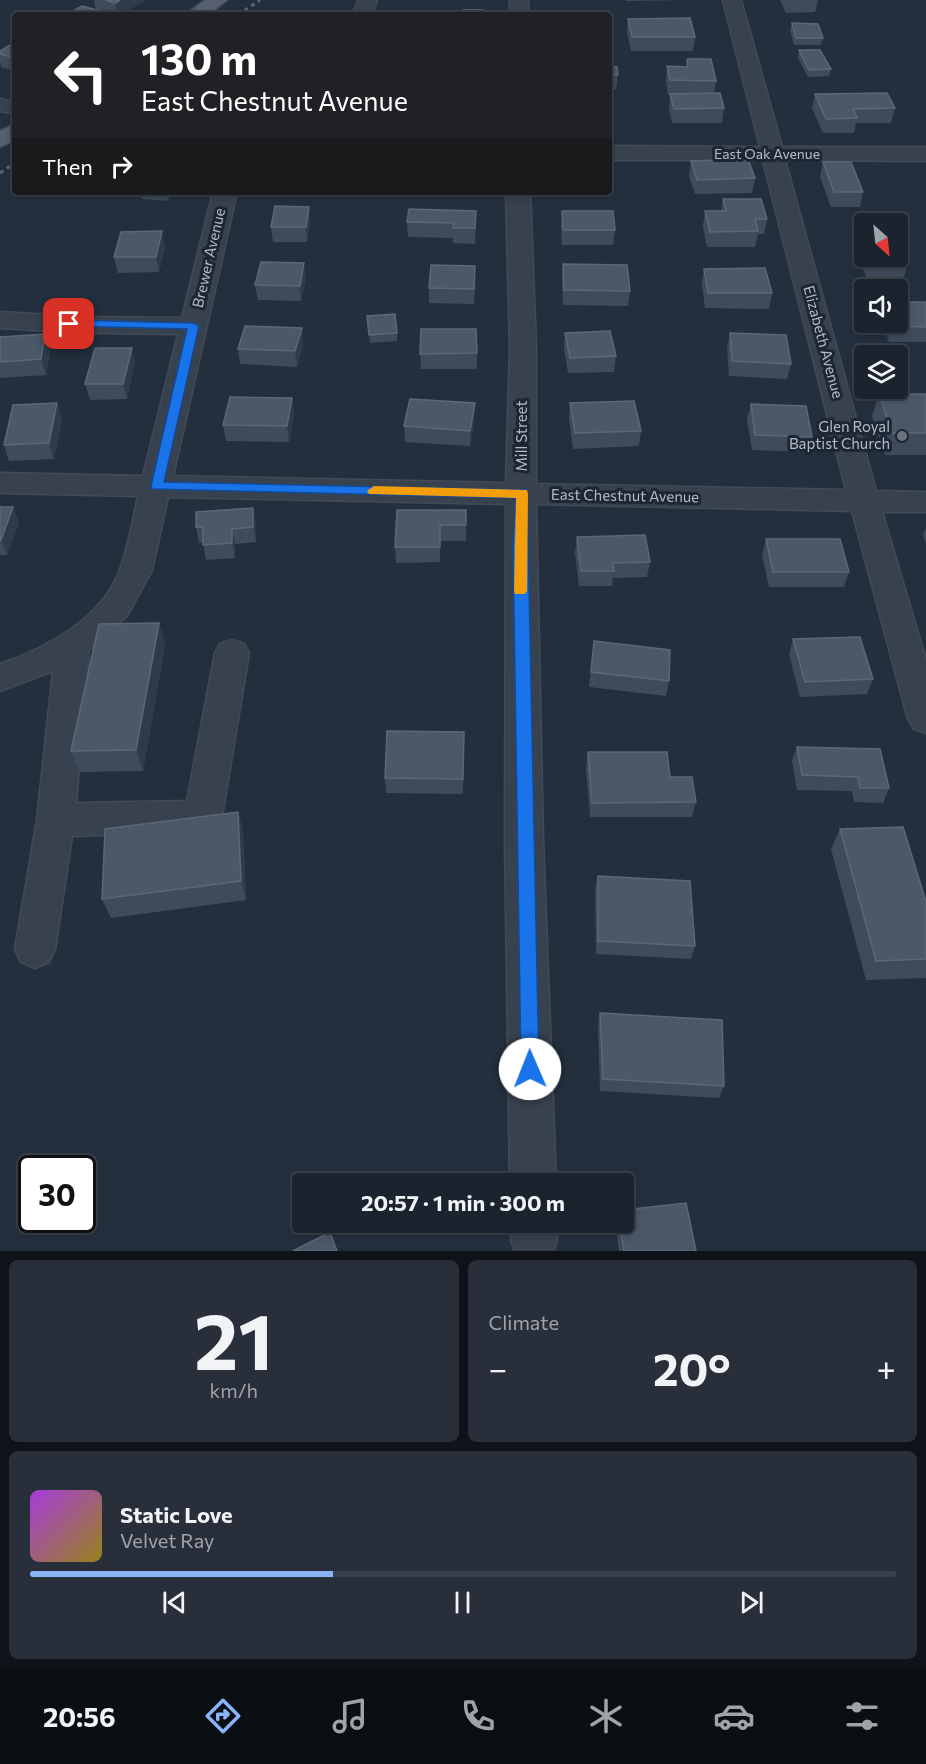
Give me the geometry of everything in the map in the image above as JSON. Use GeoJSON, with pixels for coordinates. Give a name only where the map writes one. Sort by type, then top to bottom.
{"type":"FeatureCollection","features":[{"type":"Feature","properties":{"kind":"main road"},"geometry":{"type":"LineString","coordinates":[[200,12],[218,0]]}},
{"type":"Feature","properties":{"kind":"street","name":"Elizabeth Avenue"},"geometry":{"type":"LineString","coordinates":[[732,0],[864,501],[926,719]]}},
{"type":"Feature","properties":{"kind":"street","name":"East Oak Avenue"},"geometry":{"type":"LineString","coordinates":[[612,153],[926,154]]}},
{"type":"Feature","properties":{"kind":"street","name":"Brewer Avenue"},"geometry":{"type":"LineString","coordinates":[[0,678],[34,667],[73,645],[114,607],[136,570],[224,195]]}},
{"type":"Feature","properties":{"kind":"street","name":"Mill Street"},"geometry":{"type":"LineString","coordinates":[[518,195],[523,348],[520,547],[524,841],[533,1173]]}},
{"type":"Feature","properties":{"kind":"street"},"geometry":{"type":"LineString","coordinates":[[0,320],[87,325],[193,326]]}},
{"type":"Feature","properties":{"kind":"street","name":"East Chestnut Avenue"},"geometry":{"type":"LineString","coordinates":[[0,483],[926,502]]}},
{"type":"Feature","properties":{"kind":"street"},"geometry":{"type":"LineString","coordinates":[[35,949],[56,820],[73,645]]}},
{"type":"Feature","properties":{"kind":"street"},"geometry":{"type":"LineString","coordinates":[[56,820],[203,816],[232,653]]}},
{"type":"Feature","properties":{"kind":"building"},"geometry":{"type":"Polygon","coordinates":[[[82,6],[104,12],[71,12],[82,6]]]}},
{"type":"Feature","properties":{"kind":"building"},"geometry":{"type":"Polygon","coordinates":[[[463,10],[484,10],[484,12],[463,12],[463,10]]]}},
{"type":"Feature","properties":{"kind":"building"},"geometry":{"type":"Polygon","coordinates":[[[690,18],[695,37],[632,37],[628,19],[690,18]]]}},
{"type":"Feature","properties":{"kind":"building"},"geometry":{"type":"Polygon","coordinates":[[[792,23],[818,24],[823,38],[796,38],[792,23]]]}},
{"type":"Feature","properties":{"kind":"building"},"geometry":{"type":"Polygon","coordinates":[[[12,44],[12,57],[0,54],[0,51],[12,44]]]}},
{"type":"Feature","properties":{"kind":"building"},"geometry":{"type":"Polygon","coordinates":[[[799,50],[820,50],[831,69],[809,70],[799,50]]]}},
{"type":"Feature","properties":{"kind":"building"},"geometry":{"type":"Polygon","coordinates":[[[687,59],[711,59],[716,81],[670,80],[667,66],[688,67],[687,59]]]}},
{"type":"Feature","properties":{"kind":"building"},"geometry":{"type":"Polygon","coordinates":[[[612,66],[617,67],[618,75],[612,75],[612,66]]]}},
{"type":"Feature","properties":{"kind":"building"},"geometry":{"type":"Polygon","coordinates":[[[720,93],[724,108],[674,109],[670,94],[720,93]]]}},
{"type":"Feature","properties":{"kind":"building"},"geometry":{"type":"Polygon","coordinates":[[[887,93],[895,108],[853,109],[857,118],[826,119],[815,94],[887,93]]]}},
{"type":"Feature","properties":{"kind":"building"},"geometry":{"type":"Polygon","coordinates":[[[748,159],[755,178],[697,180],[691,161],[748,159]]]}},
{"type":"Feature","properties":{"kind":"building"},"geometry":{"type":"Polygon","coordinates":[[[823,162],[851,162],[863,192],[834,192],[823,162]]]}},
{"type":"Feature","properties":{"kind":"building"},"geometry":{"type":"Polygon","coordinates":[[[723,199],[761,199],[767,219],[755,219],[758,231],[710,232],[705,211],[726,211],[723,199]]]}},
{"type":"Feature","properties":{"kind":"building"},"geometry":{"type":"Polygon","coordinates":[[[275,206],[309,207],[306,227],[271,227],[275,206]]]}},
{"type":"Feature","properties":{"kind":"building"},"geometry":{"type":"Polygon","coordinates":[[[409,209],[476,211],[475,228],[453,228],[453,223],[407,222],[409,209]]]}},
{"type":"Feature","properties":{"kind":"building"},"geometry":{"type":"Polygon","coordinates":[[[562,211],[613,211],[615,230],[563,230],[562,211]]]}},
{"type":"Feature","properties":{"kind":"building"},"geometry":{"type":"Polygon","coordinates":[[[162,231],[156,257],[114,257],[121,232],[162,231]]]}},
{"type":"Feature","properties":{"kind":"building"},"geometry":{"type":"Polygon","coordinates":[[[261,262],[304,263],[300,286],[255,285],[261,262]]]}},
{"type":"Feature","properties":{"kind":"building"},"geometry":{"type":"Polygon","coordinates":[[[563,264],[627,265],[630,291],[564,290],[563,264]]]}},
{"type":"Feature","properties":{"kind":"building"},"geometry":{"type":"Polygon","coordinates":[[[431,265],[475,266],[474,289],[429,288],[431,265]]]}},
{"type":"Feature","properties":{"kind":"building"},"geometry":{"type":"Polygon","coordinates":[[[765,268],[772,293],[708,293],[704,269],[765,268]]]}},
{"type":"Feature","properties":{"kind":"building"},"geometry":{"type":"Polygon","coordinates":[[[908,302],[926,302],[926,327],[908,326],[908,302]]]}},
{"type":"Feature","properties":{"kind":"building"},"geometry":{"type":"Polygon","coordinates":[[[395,314],[397,333],[369,335],[367,316],[395,314]]]}},
{"type":"Feature","properties":{"kind":"building"},"geometry":{"type":"Polygon","coordinates":[[[245,326],[302,328],[295,351],[238,349],[245,326]]]}},
{"type":"Feature","properties":{"kind":"building"},"geometry":{"type":"Polygon","coordinates":[[[421,329],[476,329],[477,353],[420,354],[421,329]]]}},
{"type":"Feature","properties":{"kind":"building"},"geometry":{"type":"Polygon","coordinates":[[[610,331],[616,356],[570,358],[565,333],[610,331]]]}},
{"type":"Feature","properties":{"kind":"building"},"geometry":{"type":"Polygon","coordinates":[[[730,333],[786,335],[791,364],[732,361],[730,333]]]}},
{"type":"Feature","properties":{"kind":"building"},"geometry":{"type":"Polygon","coordinates":[[[45,334],[41,359],[0,362],[0,337],[45,334]]]}},
{"type":"Feature","properties":{"kind":"building"},"geometry":{"type":"Polygon","coordinates":[[[95,348],[132,348],[123,384],[85,384],[95,348]]]}},
{"type":"Feature","properties":{"kind":"building"},"geometry":{"type":"Polygon","coordinates":[[[908,394],[926,394],[926,433],[892,433],[881,399],[908,399],[908,394]]]}},
{"type":"Feature","properties":{"kind":"building"},"geometry":{"type":"Polygon","coordinates":[[[230,397],[292,398],[287,426],[223,425],[230,397]]]}},
{"type":"Feature","properties":{"kind":"building"},"geometry":{"type":"Polygon","coordinates":[[[410,399],[475,403],[470,431],[404,426],[410,399]]]}},
{"type":"Feature","properties":{"kind":"building"},"geometry":{"type":"Polygon","coordinates":[[[634,401],[641,431],[575,433],[570,403],[634,401]]]}},
{"type":"Feature","properties":{"kind":"building"},"geometry":{"type":"Polygon","coordinates":[[[57,403],[49,443],[4,445],[13,405],[57,403]]]}},
{"type":"Feature","properties":{"kind":"building"},"geometry":{"type":"Polygon","coordinates":[[[751,404],[806,406],[812,437],[755,435],[751,404]]]}},
{"type":"Feature","properties":{"kind":"building"},"geometry":{"type":"Polygon","coordinates":[[[0,507],[13,507],[1,540],[0,540],[0,507]]]}},
{"type":"Feature","properties":{"kind":"building"},"geometry":{"type":"Polygon","coordinates":[[[253,508],[253,527],[232,529],[232,543],[203,545],[203,527],[196,527],[196,512],[253,508]]]}},
{"type":"Feature","properties":{"kind":"building"},"geometry":{"type":"Polygon","coordinates":[[[397,510],[466,510],[466,525],[440,525],[440,547],[395,547],[397,510]]]}},
{"type":"Feature","properties":{"kind":"building"},"geometry":{"type":"Polygon","coordinates":[[[645,535],[650,562],[613,563],[614,571],[581,571],[577,537],[645,535]]]}},
{"type":"Feature","properties":{"kind":"building"},"geometry":{"type":"Polygon","coordinates":[[[766,539],[840,539],[849,572],[773,572],[766,539]]]}},
{"type":"Feature","properties":{"kind":"building"},"geometry":{"type":"Polygon","coordinates":[[[159,623],[136,750],[71,751],[99,624],[159,623]]]}},
{"type":"Feature","properties":{"kind":"building"},"geometry":{"type":"Polygon","coordinates":[[[860,637],[873,679],[805,682],[793,639],[860,637]]]}},
{"type":"Feature","properties":{"kind":"building"},"geometry":{"type":"Polygon","coordinates":[[[594,641],[670,650],[669,681],[591,672],[594,641]]]}},
{"type":"Feature","properties":{"kind":"building"},"geometry":{"type":"Polygon","coordinates":[[[387,731],[464,732],[463,779],[385,778],[387,731]]]}},
{"type":"Feature","properties":{"kind":"building"},"geometry":{"type":"Polygon","coordinates":[[[797,747],[880,749],[889,788],[860,788],[858,777],[802,775],[797,747]]]}},
{"type":"Feature","properties":{"kind":"building"},"geometry":{"type":"Polygon","coordinates":[[[588,752],[667,752],[670,777],[692,777],[696,802],[592,803],[588,752]]]}},
{"type":"Feature","properties":{"kind":"building"},"geometry":{"type":"Polygon","coordinates":[[[238,812],[241,881],[102,899],[105,829],[238,812]]]}},
{"type":"Feature","properties":{"kind":"building"},"geometry":{"type":"Polygon","coordinates":[[[903,827],[926,902],[926,959],[876,961],[840,829],[903,827]]]}},
{"type":"Feature","properties":{"kind":"building"},"geometry":{"type":"Polygon","coordinates":[[[598,876],[690,881],[695,946],[598,941],[598,876]]]}},
{"type":"Feature","properties":{"kind":"building"},"geometry":{"type":"Polygon","coordinates":[[[600,1013],[722,1020],[724,1086],[603,1079],[600,1013]]]}},
{"type":"Feature","properties":{"kind":"building"},"geometry":{"type":"Polygon","coordinates":[[[686,1203],[696,1251],[624,1251],[621,1233],[634,1233],[634,1209],[686,1203]]]}},
{"type":"Feature","properties":{"kind":"building"},"geometry":{"type":"Polygon","coordinates":[[[330,1233],[337,1251],[293,1251],[330,1233]]]}},
{"type":"Feature","properties":{"kind":"railway"},"geometry":{"type":"LineString","coordinates":[[242,12],[260,0]]}},
{"type":"Feature","properties":{"kind":"railway"},"geometry":{"type":"LineString","coordinates":[[0,173],[12,165]]}},
{"type":"Feature","properties":{"kind":"slow traffic"},"geometry":{"type":"LineString","coordinates":[[374,491],[522,494],[520,591]]}},
{"type":"Feature","properties":{"kind":"place","name":"Glen Royal Baptist Church"},"geometry":{"type":"Point","coordinates":[902,436]}},
{"type":"Feature","properties":{"kind":"route"},"geometry":{"type":"LineString","coordinates":[[69,324],[193,326],[157,486],[522,494],[520,547],[524,841],[530,1069]]}}]}
